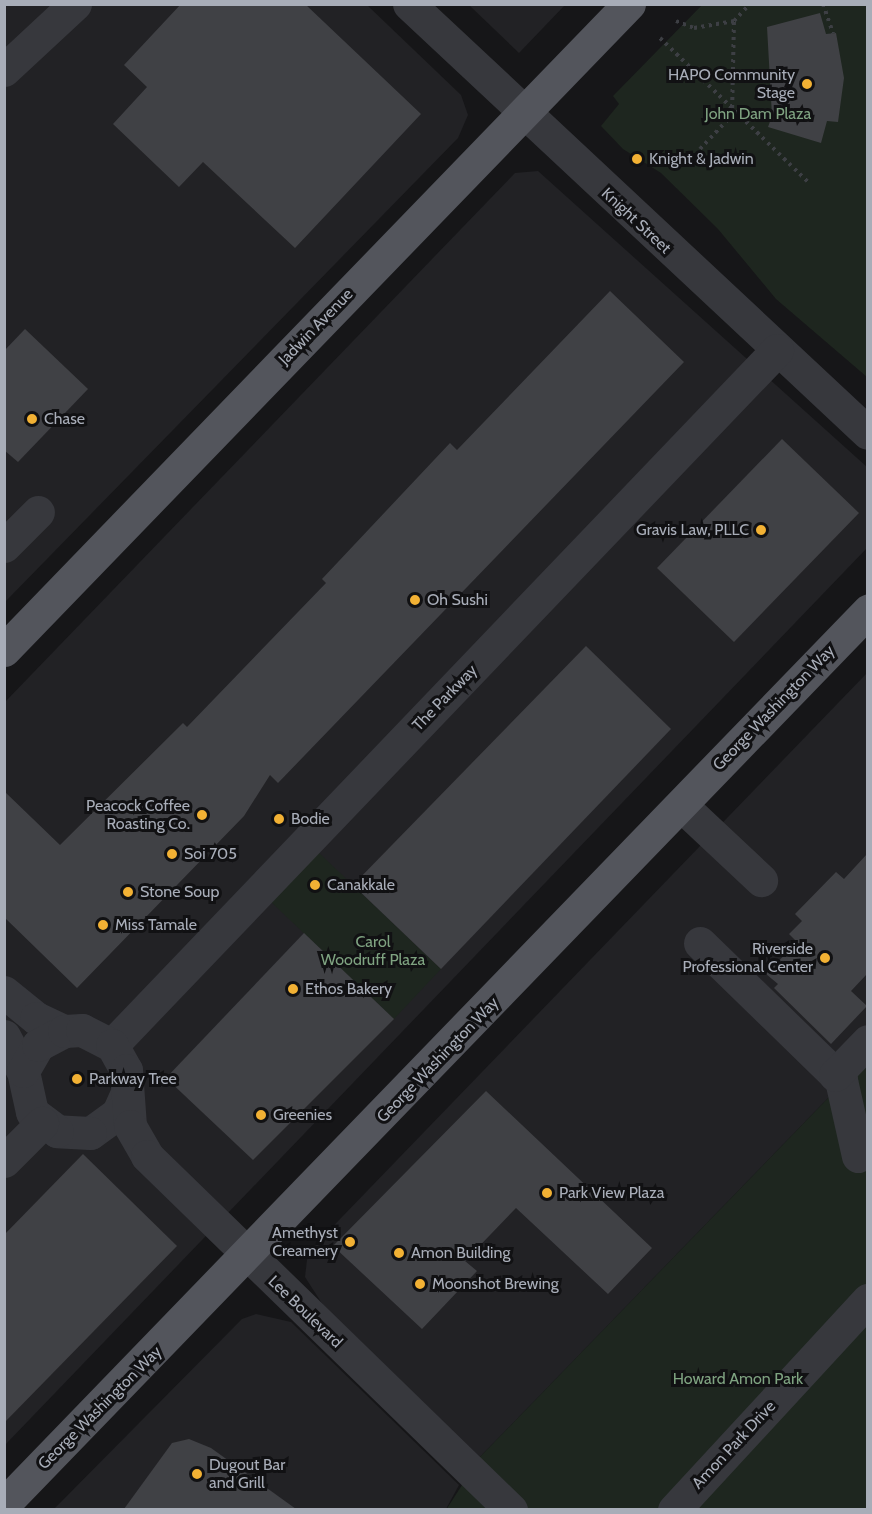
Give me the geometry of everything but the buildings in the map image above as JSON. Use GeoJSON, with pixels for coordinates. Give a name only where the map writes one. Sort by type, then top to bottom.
{"type":"FeatureCollection","features":[{"type":"Feature","properties":{"kind":"main road","name":"Jadwin Avenue"},"geometry":{"type":"LineString","coordinates":[[4,650],[629,4]]}},
{"type":"Feature","properties":{"kind":"main road","name":"George Washington Way"},"geometry":{"type":"LineString","coordinates":[[4,1504],[248,1257],[867,611]]}},
{"type":"Feature","properties":{"kind":"street"},"geometry":{"type":"LineString","coordinates":[[4,70],[75,4]]}},
{"type":"Feature","properties":{"kind":"street","name":"Knight Street"},"geometry":{"type":"LineString","coordinates":[[409,4],[521,114],[867,433]]}},
{"type":"Feature","properties":{"kind":"street","name":"The Parkway"},"geometry":{"type":"LineString","coordinates":[[112,1045],[777,350]]}},
{"type":"Feature","properties":{"kind":"street"},"geometry":{"type":"LineString","coordinates":[[4,546],[38,512]]}},
{"type":"Feature","properties":{"kind":"street"},"geometry":{"type":"LineString","coordinates":[[681,805],[761,880]]}},
{"type":"Feature","properties":{"kind":"street"},"geometry":{"type":"LineString","coordinates":[[700,943],[835,1075],[858,1156]]}},
{"type":"Feature","properties":{"kind":"street"},"geometry":{"type":"LineString","coordinates":[[4,992],[36,1018],[64,1031]]}},
{"type":"Feature","properties":{"kind":"street"},"geometry":{"type":"LineString","coordinates":[[23,1071],[38,1045],[64,1031],[82,1030],[112,1045]]}},
{"type":"Feature","properties":{"kind":"street"},"geometry":{"type":"LineString","coordinates":[[4,1036],[23,1071],[26,1100],[42,1123],[73,1135],[90,1133],[118,1113],[125,1097]]}},
{"type":"Feature","properties":{"kind":"street"},"geometry":{"type":"LineString","coordinates":[[835,1075],[867,1041]]}},
{"type":"Feature","properties":{"kind":"street","name":"Lee Boulevard"},"geometry":{"type":"LineString","coordinates":[[112,1045],[126,1070],[125,1097],[130,1126],[147,1156],[248,1257],[511,1509]]}},
{"type":"Feature","properties":{"kind":"street"},"geometry":{"type":"LineString","coordinates":[[4,1161],[42,1123]]}},
{"type":"Feature","properties":{"kind":"street","name":"Amon Park Drive"},"geometry":{"type":"LineString","coordinates":[[674,1509],[867,1300]]}},
{"type":"Feature","properties":{"kind":"path"},"geometry":{"type":"LineString","coordinates":[[676,21],[694,28],[734,21],[750,4]]}},
{"type":"Feature","properties":{"kind":"path"},"geometry":{"type":"LineString","coordinates":[[823,4],[833,33]]}},
{"type":"Feature","properties":{"kind":"path"},"geometry":{"type":"LineString","coordinates":[[700,149],[732,115],[734,21]]}},
{"type":"Feature","properties":{"kind":"path"},"geometry":{"type":"LineString","coordinates":[[660,38],[808,182]]}},
{"type":"Feature","properties":{"kind":"shaded area"},"geometry":{"type":"Polygon","coordinates":[[[5,5],[367,5],[461,95],[468,115],[458,138],[5,602],[5,5]]]}},
{"type":"Feature","properties":{"kind":"shaded area"},"geometry":{"type":"Polygon","coordinates":[[[469,5],[565,5],[519,53],[469,5]]]}},
{"type":"Feature","properties":{"kind":"shaded area"},"geometry":{"type":"Polygon","coordinates":[[[538,171],[867,467],[867,548],[5,1445],[5,702],[515,173],[538,171]]]}},
{"type":"Feature","properties":{"kind":"shaded area"},"geometry":{"type":"Polygon","coordinates":[[[867,673],[867,1058],[480,1457],[323,1305],[305,1277],[307,1260],[314,1246],[867,673]]]}},
{"type":"Feature","properties":{"kind":"shaded area"},"geometry":{"type":"Polygon","coordinates":[[[256,1314],[291,1322],[459,1485],[446,1509],[53,1510],[242,1319],[256,1314]]]}},
{"type":"Feature","properties":{"kind":"green space","name":"John Dam Plaza"},"geometry":{"type":"Polygon","coordinates":[[[702,5],[867,5],[867,377],[776,299],[718,229],[661,173],[623,149],[601,126],[619,104],[613,96],[702,5]]]}},
{"type":"Feature","properties":{"kind":"green space","name":"Carol Woodruff Plaza"},"geometry":{"type":"Polygon","coordinates":[[[317,851],[441,969],[394,1019],[270,901],[317,851]]]}},
{"type":"Feature","properties":{"kind":"green space","name":"Howard Amon Park"},"geometry":{"type":"Polygon","coordinates":[[[867,1058],[867,1509],[446,1510],[480,1457],[867,1058]]]}},
{"type":"Feature","properties":{"kind":"place","name":"HAPO Community Stage"},"geometry":{"type":"Point","coordinates":[807,84]}},
{"type":"Feature","properties":{"kind":"place","name":"Knight & Jadwin"},"geometry":{"type":"Point","coordinates":[637,159]}},
{"type":"Feature","properties":{"kind":"place","name":"Chase"},"geometry":{"type":"Point","coordinates":[32,419]}},
{"type":"Feature","properties":{"kind":"place","name":"Gravis Law, PLLC"},"geometry":{"type":"Point","coordinates":[761,530]}},
{"type":"Feature","properties":{"kind":"place","name":"Oh Sushi"},"geometry":{"type":"Point","coordinates":[415,600]}},
{"type":"Feature","properties":{"kind":"place","name":"Peacock Coffee Roasting Co."},"geometry":{"type":"Point","coordinates":[202,815]}},
{"type":"Feature","properties":{"kind":"place","name":"Bodie"},"geometry":{"type":"Point","coordinates":[279,819]}},
{"type":"Feature","properties":{"kind":"place","name":"Soi 705"},"geometry":{"type":"Point","coordinates":[172,854]}},
{"type":"Feature","properties":{"kind":"place","name":"Canakkale"},"geometry":{"type":"Point","coordinates":[315,885]}},
{"type":"Feature","properties":{"kind":"place","name":"Stone Soup"},"geometry":{"type":"Point","coordinates":[128,892]}},
{"type":"Feature","properties":{"kind":"place","name":"Miss Tamale"},"geometry":{"type":"Point","coordinates":[103,925]}},
{"type":"Feature","properties":{"kind":"place","name":"Riverside Professional Center"},"geometry":{"type":"Point","coordinates":[825,958]}},
{"type":"Feature","properties":{"kind":"place","name":"Ethos Bakery"},"geometry":{"type":"Point","coordinates":[293,989]}},
{"type":"Feature","properties":{"kind":"place","name":"Parkway Tree"},"geometry":{"type":"Point","coordinates":[77,1079]}},
{"type":"Feature","properties":{"kind":"place","name":"Greenies"},"geometry":{"type":"Point","coordinates":[261,1115]}},
{"type":"Feature","properties":{"kind":"place","name":"Park View Plaza"},"geometry":{"type":"Point","coordinates":[547,1193]}},
{"type":"Feature","properties":{"kind":"place","name":"Amethyst Creamery"},"geometry":{"type":"Point","coordinates":[350,1242]}},
{"type":"Feature","properties":{"kind":"place","name":"Amon Building"},"geometry":{"type":"Point","coordinates":[399,1253]}},
{"type":"Feature","properties":{"kind":"place","name":"Moonshot Brewing"},"geometry":{"type":"Point","coordinates":[420,1284]}},
{"type":"Feature","properties":{"kind":"place","name":"Dugout Bar and Grill"},"geometry":{"type":"Point","coordinates":[197,1474]}}]}
